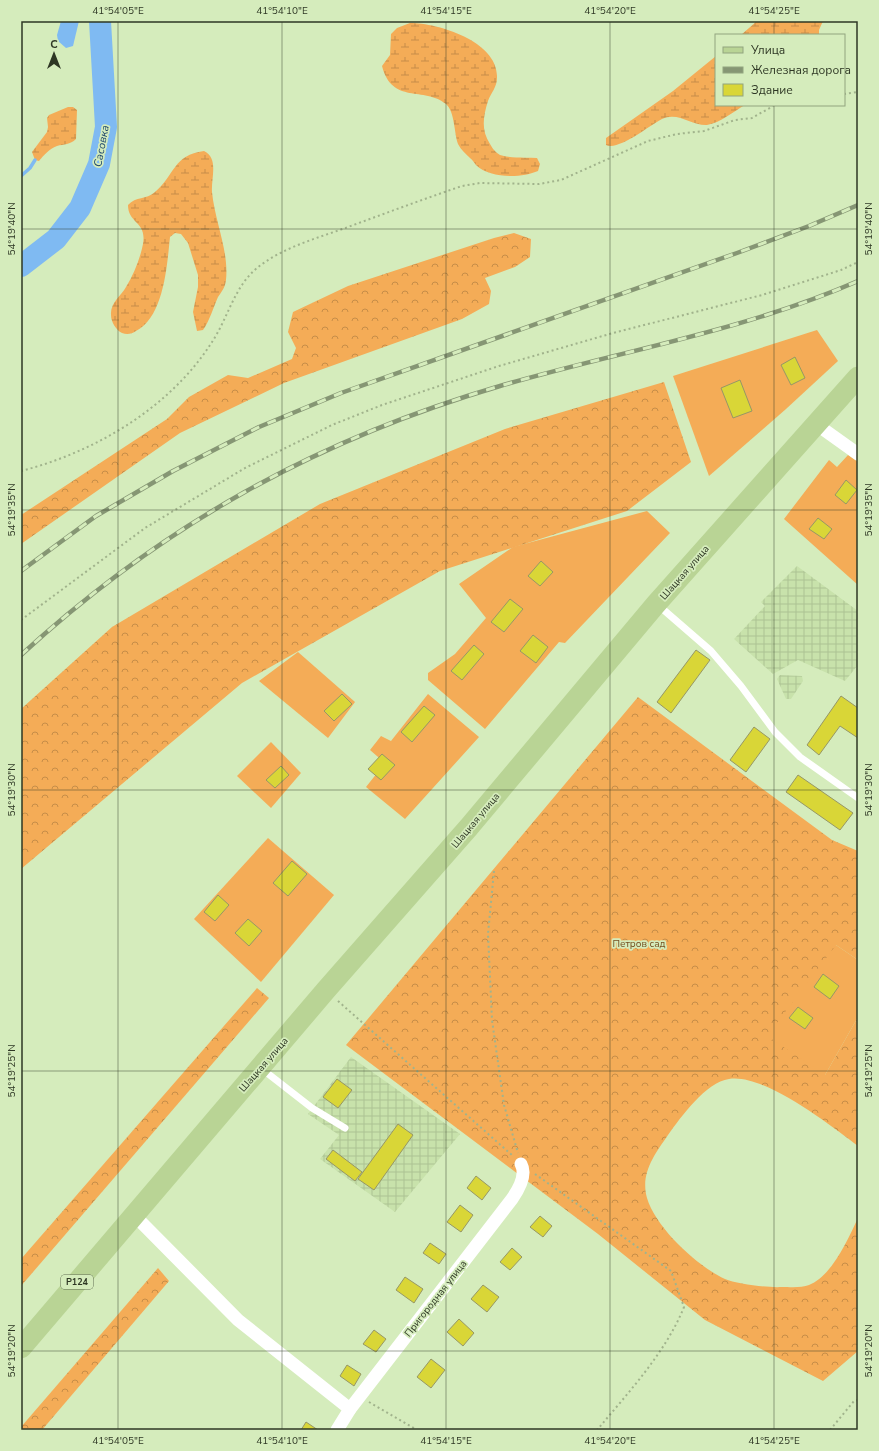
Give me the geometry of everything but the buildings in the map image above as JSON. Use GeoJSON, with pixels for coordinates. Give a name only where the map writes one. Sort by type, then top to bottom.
{"type":"FeatureCollection","features":[{"type":"Feature","properties":{"kind":"main road","name":"Шацкая улица"},"geometry":{"type":"LineString","coordinates":[[134,1215],[326,990],[470,827],[656,604],[858,377]]}},
{"type":"Feature","properties":{"kind":"main road","name":"Р124"},"geometry":{"type":"LineString","coordinates":[[21,1348],[134,1215]]}},
{"type":"Feature","properties":{"kind":"street"},"geometry":{"type":"LineString","coordinates":[[816,424],[858,454]]}},
{"type":"Feature","properties":{"kind":"street","name":"Пригородная улица"},"geometry":{"type":"LineString","coordinates":[[337,1430],[350,1409],[515,1195],[524,1174],[524,1169],[521,1164]]}},
{"type":"Feature","properties":{"kind":"street"},"geometry":{"type":"LineString","coordinates":[[134,1215],[238,1320],[350,1409]]}},
{"type":"Feature","properties":{"kind":"lane"},"geometry":{"type":"LineString","coordinates":[[656,604],[710,651],[742,686],[774,732],[800,757],[858,798]]}},
{"type":"Feature","properties":{"kind":"lane"},"geometry":{"type":"LineString","coordinates":[[260,1068],[312,1108],[345,1128]]}},
{"type":"Feature","properties":{"kind":"path"},"geometry":{"type":"LineString","coordinates":[[845,94],[858,92]]}},
{"type":"Feature","properties":{"kind":"path"},"geometry":{"type":"LineString","coordinates":[[21,471],[71,455],[101,441],[169,393],[191,372],[217,336],[246,278],[274,257],[307,241],[462,186],[480,183],[539,184],[561,180],[648,141],[677,134],[704,131],[735,120],[752,118],[773,106]]}},
{"type":"Feature","properties":{"kind":"path"},"geometry":{"type":"LineString","coordinates":[[21,620],[145,528],[245,468],[332,425],[382,404],[466,376],[613,333],[762,295],[841,270],[858,262]]}},
{"type":"Feature","properties":{"kind":"path"},"geometry":{"type":"LineString","coordinates":[[494,871],[488,934],[492,1020],[504,1105],[521,1164]]}},
{"type":"Feature","properties":{"kind":"path"},"geometry":{"type":"LineString","coordinates":[[326,990],[521,1164],[671,1271],[684,1307],[672,1333],[632,1389],[597,1430]]}},
{"type":"Feature","properties":{"kind":"path"},"geometry":{"type":"LineString","coordinates":[[360,1396],[417,1430]]}},
{"type":"Feature","properties":{"kind":"path"},"geometry":{"type":"LineString","coordinates":[[830,1430],[854,1401],[858,1400]]}},
{"type":"Feature","properties":{"kind":"shaded area"},"geometry":{"type":"Polygon","coordinates":[[[797,566],[858,611],[858,665],[845,681],[798,660],[773,674],[734,639],[765,606],[761,602],[797,566]]]}},
{"type":"Feature","properties":{"kind":"shaded area"},"geometry":{"type":"Polygon","coordinates":[[[780,675],[802,676],[803,681],[791,699],[786,699],[777,679],[780,675]]]}},
{"type":"Feature","properties":{"kind":"shaded area"},"geometry":{"type":"Polygon","coordinates":[[[351,1057],[460,1134],[395,1212],[320,1159],[339,1135],[308,1114],[351,1057]]]}},
{"type":"Feature","properties":{"kind":"green space"},"geometry":{"type":"Polygon","coordinates":[[[757,21],[823,21],[819,34],[742,34],[757,21]]]}},
{"type":"Feature","properties":{"kind":"green space"},"geometry":{"type":"Polygon","coordinates":[[[410,23],[422,24],[451,31],[478,45],[488,54],[495,65],[497,78],[485,112],[484,128],[487,139],[493,149],[500,155],[537,158],[540,164],[538,171],[524,175],[506,176],[489,173],[482,170],[458,144],[453,117],[446,104],[437,99],[410,93],[393,86],[387,78],[382,66],[390,55],[391,34],[397,28],[410,23]]]}},
{"type":"Feature","properties":{"kind":"green space"},"geometry":{"type":"Polygon","coordinates":[[[715,57],[715,106],[743,106],[722,119],[707,125],[701,125],[679,118],[668,117],[662,119],[626,141],[612,146],[606,145],[606,138],[673,91],[715,57]]]}},
{"type":"Feature","properties":{"kind":"green space"},"geometry":{"type":"Polygon","coordinates":[[[68,107],[73,107],[77,110],[76,139],[69,143],[57,146],[45,154],[39,161],[35,160],[32,152],[47,132],[47,118],[49,115],[68,107]]]}},
{"type":"Feature","properties":{"kind":"green space"},"geometry":{"type":"Polygon","coordinates":[[[204,151],[209,154],[213,163],[212,192],[226,258],[226,280],[224,287],[203,330],[197,331],[193,312],[198,287],[198,275],[188,243],[181,234],[175,233],[170,237],[162,289],[153,314],[145,324],[134,332],[128,334],[122,333],[113,323],[111,311],[114,303],[126,287],[134,272],[142,250],[144,236],[140,227],[131,216],[128,205],[134,200],[148,196],[155,192],[162,186],[180,161],[194,153],[204,151]]]}},
{"type":"Feature","properties":{"kind":"green space"},"geometry":{"type":"Polygon","coordinates":[[[514,233],[531,239],[530,257],[515,267],[485,278],[491,291],[489,304],[462,319],[284,383],[180,433],[21,544],[21,515],[167,419],[189,397],[228,375],[248,378],[292,359],[296,348],[288,332],[293,312],[348,286],[494,238],[514,233]]]}},
{"type":"Feature","properties":{"kind":"green space"},"geometry":{"type":"Polygon","coordinates":[[[817,330],[838,361],[786,409],[709,476],[673,376],[817,330]]]}},
{"type":"Feature","properties":{"kind":"green space"},"geometry":{"type":"Polygon","coordinates":[[[664,382],[691,462],[627,511],[440,571],[242,683],[21,869],[21,709],[112,627],[320,504],[505,429],[664,382]]]}},
{"type":"Feature","properties":{"kind":"green space"},"geometry":{"type":"Polygon","coordinates":[[[848,455],[858,462],[858,585],[784,519],[829,460],[837,467],[848,455]]]}},
{"type":"Feature","properties":{"kind":"green space"},"geometry":{"type":"Polygon","coordinates":[[[647,511],[670,533],[565,643],[559,642],[485,729],[428,680],[428,673],[455,654],[486,618],[459,584],[513,547],[647,511]]]}},
{"type":"Feature","properties":{"kind":"green space"},"geometry":{"type":"Polygon","coordinates":[[[298,652],[355,702],[328,738],[259,681],[298,652]]]}},
{"type":"Feature","properties":{"kind":"green space"},"geometry":{"type":"Polygon","coordinates":[[[428,694],[479,737],[405,819],[366,787],[385,763],[370,750],[381,736],[391,741],[428,694]]]}},
{"type":"Feature","properties":{"kind":"green space","name":"Петров сад"},"geometry":{"type":"Polygon","coordinates":[[[638,697],[832,840],[858,851],[858,960],[836,945],[825,1075],[858,1017],[858,1146],[815,1114],[778,1092],[760,1084],[743,1079],[729,1079],[712,1086],[687,1110],[668,1135],[650,1164],[647,1172],[645,1189],[652,1210],[659,1221],[668,1233],[690,1256],[725,1279],[745,1284],[769,1287],[799,1287],[809,1285],[825,1274],[832,1265],[858,1218],[858,1351],[823,1381],[705,1320],[598,1234],[346,1045],[638,697]]]}},
{"type":"Feature","properties":{"kind":"green space"},"geometry":{"type":"Polygon","coordinates":[[[271,742],[301,773],[271,808],[237,776],[271,742]]]}},
{"type":"Feature","properties":{"kind":"green space"},"geometry":{"type":"Polygon","coordinates":[[[268,838],[334,895],[261,982],[194,919],[268,838]]]}},
{"type":"Feature","properties":{"kind":"green space"},"geometry":{"type":"Polygon","coordinates":[[[836,945],[858,960],[858,1017],[825,1075],[767,1036],[836,945]]]}},
{"type":"Feature","properties":{"kind":"green space"},"geometry":{"type":"Polygon","coordinates":[[[257,988],[269,998],[21,1286],[21,1259],[257,988]]]}},
{"type":"Feature","properties":{"kind":"green space"},"geometry":{"type":"Polygon","coordinates":[[[158,1268],[169,1281],[42,1430],[21,1430],[21,1427],[158,1268]]]}},
{"type":"Feature","properties":{"kind":"water"},"geometry":{"type":"Polygon","coordinates":[[[61,21],[79,21],[73,46],[66,48],[58,41],[57,35],[61,21]]]}},
{"type":"Feature","properties":{"kind":"waterway","name":"Сасовка"},"geometry":{"type":"LineString","coordinates":[[21,266],[56,239],[80,208],[99,164],[106,127],[100,21]]}},
{"type":"Feature","properties":{"kind":"waterway"},"geometry":{"type":"LineString","coordinates":[[21,176],[30,168],[35,160]]}},
{"type":"Feature","properties":{"kind":"railway"},"geometry":{"type":"LineString","coordinates":[[21,571],[96,516],[173,471],[259,427],[341,393],[737,253],[809,226],[858,205]]}},
{"type":"Feature","properties":{"kind":"railway"},"geometry":{"type":"LineString","coordinates":[[21,655],[75,608],[130,566],[186,527],[245,492],[305,461],[368,433],[432,408],[545,373],[681,339],[771,314],[858,281]]}}]}
